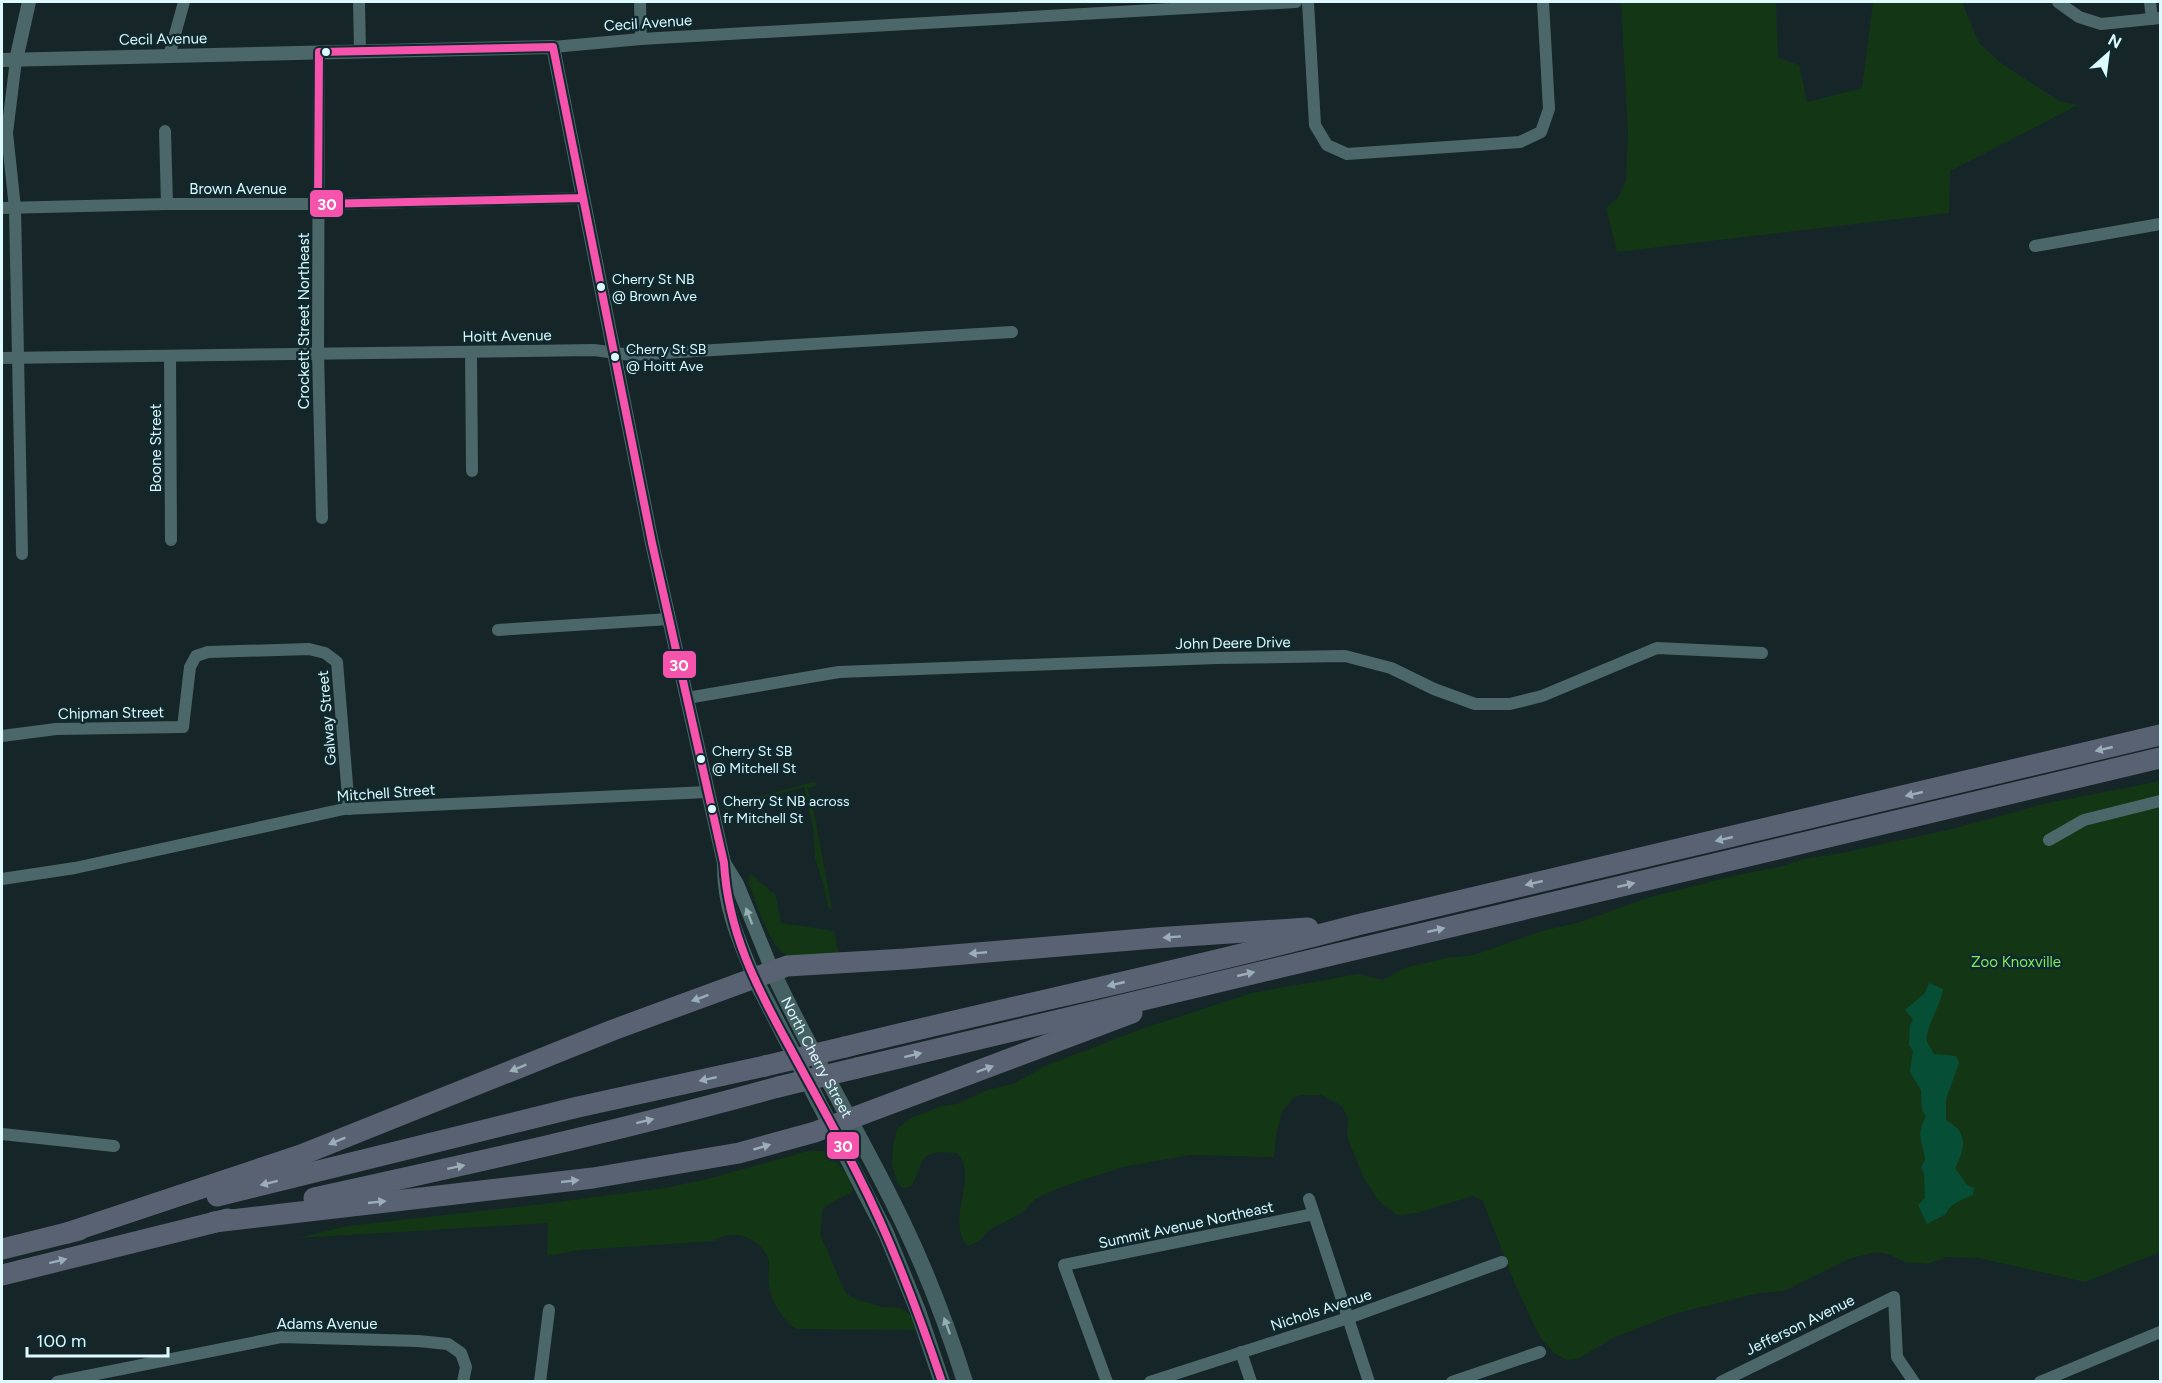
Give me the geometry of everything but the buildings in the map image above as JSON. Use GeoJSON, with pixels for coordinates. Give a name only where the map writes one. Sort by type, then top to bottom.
{"type":"FeatureCollection","features":[{"type":"Feature","properties":{"kind":"highway"},"geometry":{"type":"LineString","coordinates":[[2,1249],[578,1107],[765,1066],[986,1012],[1229,959],[1357,925],[2160,735]]}},
{"type":"Feature","properties":{"kind":"highway"},"geometry":{"type":"LineString","coordinates":[[2,1275],[295,1202],[499,1157],[1205,984],[2160,758]]}},
{"type":"Feature","properties":{"kind":"highway"},"geometry":{"type":"LineString","coordinates":[[67,1233],[301,1155],[603,1034],[787,966],[1357,925]]}},
{"type":"Feature","properties":{"kind":"highway"},"geometry":{"type":"LineString","coordinates":[[214,1222],[593,1178],[739,1153],[840,1122],[1052,1044],[1205,984]]}},
{"type":"Feature","properties":{"kind":"main road","name":"North Cherry Street"},"geometry":{"type":"LineString","coordinates":[[763,973],[840,1122],[904,1224],[939,1304],[965,1382]]}},
{"type":"Feature","properties":{"kind":"main road","name":"North Cherry Street"},"geometry":{"type":"LineString","coordinates":[[840,1122],[871,1201],[900,1265],[942,1382]]}},
{"type":"Feature","properties":{"kind":"street"},"geometry":{"type":"LineString","coordinates":[[22,554],[15,208],[7,133],[16,60],[29,2]]}},
{"type":"Feature","properties":{"kind":"street"},"geometry":{"type":"LineString","coordinates":[[169,56],[184,2]]}},
{"type":"Feature","properties":{"kind":"street"},"geometry":{"type":"LineString","coordinates":[[359,2],[360,51]]}},
{"type":"Feature","properties":{"kind":"street"},"geometry":{"type":"LineString","coordinates":[[640,2],[641,39]]}},
{"type":"Feature","properties":{"kind":"street","name":"Cecil Avenue"},"geometry":{"type":"LineString","coordinates":[[2,60],[553,47],[641,39],[1156,6],[1296,2]]}},
{"type":"Feature","properties":{"kind":"street"},"geometry":{"type":"LineString","coordinates":[[1308,2],[1314,125],[1327,145],[1347,154],[1520,142],[1540,132],[1549,109],[1543,2]]}},
{"type":"Feature","properties":{"kind":"street"},"geometry":{"type":"LineString","coordinates":[[2058,2],[2079,17],[2101,24],[2156,19],[2150,2]]}},
{"type":"Feature","properties":{"kind":"street","name":"North Cherry Street"},"geometry":{"type":"LineString","coordinates":[[553,47],[641,488],[724,863],[724,886],[728,906],[763,973]]}},
{"type":"Feature","properties":{"kind":"street","name":"Crockett Street Northeast"},"geometry":{"type":"LineString","coordinates":[[319,52],[318,353],[322,518]]}},
{"type":"Feature","properties":{"kind":"street"},"geometry":{"type":"LineString","coordinates":[[165,131],[166,204]]}},
{"type":"Feature","properties":{"kind":"street","name":"Brown Avenue"},"geometry":{"type":"LineString","coordinates":[[2,208],[583,198]]}},
{"type":"Feature","properties":{"kind":"street"},"geometry":{"type":"LineString","coordinates":[[2035,246],[2160,224]]}},
{"type":"Feature","properties":{"kind":"street","name":"Hoitt Avenue"},"geometry":{"type":"LineString","coordinates":[[2,358],[594,350],[631,355],[1012,332]]}},
{"type":"Feature","properties":{"kind":"street"},"geometry":{"type":"LineString","coordinates":[[471,352],[472,471]]}},
{"type":"Feature","properties":{"kind":"street","name":"Boone Street"},"geometry":{"type":"LineString","coordinates":[[170,356],[171,540]]}},
{"type":"Feature","properties":{"kind":"street"},"geometry":{"type":"LineString","coordinates":[[498,630],[669,619]]}},
{"type":"Feature","properties":{"kind":"street","name":"John Deere Drive"},"geometry":{"type":"LineString","coordinates":[[687,698],[839,672],[1216,658],[1345,656],[1390,668],[1434,689],[1475,704],[1510,704],[1542,696],[1657,648],[1762,653]]}},
{"type":"Feature","properties":{"kind":"street","name":"Chipman Street"},"geometry":{"type":"LineString","coordinates":[[2,736],[56,729],[183,727],[190,667],[196,657],[208,652],[309,649],[325,653],[337,662]]}},
{"type":"Feature","properties":{"kind":"street","name":"Galway Street"},"geometry":{"type":"LineString","coordinates":[[337,662],[349,809]]}},
{"type":"Feature","properties":{"kind":"street","name":"Mitchell Street"},"geometry":{"type":"LineString","coordinates":[[2,879],[75,868],[349,809],[708,792]]}},
{"type":"Feature","properties":{"kind":"street"},"geometry":{"type":"LineString","coordinates":[[2049,840],[2084,820],[2160,801]]}},
{"type":"Feature","properties":{"kind":"street","name":"North Cherry Street"},"geometry":{"type":"LineString","coordinates":[[724,863],[737,884],[763,973]]}},
{"type":"Feature","properties":{"kind":"street"},"geometry":{"type":"LineString","coordinates":[[2,1134],[114,1146]]}},
{"type":"Feature","properties":{"kind":"street"},"geometry":{"type":"LineString","coordinates":[[1310,1199],[1369,1382]]}},
{"type":"Feature","properties":{"kind":"street","name":"Summit Avenue Northeast"},"geometry":{"type":"LineString","coordinates":[[1107,1382],[1064,1265],[1314,1214]]}},
{"type":"Feature","properties":{"kind":"street","name":"Nichols Avenue"},"geometry":{"type":"LineString","coordinates":[[1150,1382],[1348,1318],[1502,1262]]}},
{"type":"Feature","properties":{"kind":"street","name":"Jefferson Avenue"},"geometry":{"type":"LineString","coordinates":[[1721,1382],[1894,1297],[1897,1357],[1914,1382]]}},
{"type":"Feature","properties":{"kind":"street"},"geometry":{"type":"LineString","coordinates":[[540,1382],[549,1310]]}},
{"type":"Feature","properties":{"kind":"street"},"geometry":{"type":"LineString","coordinates":[[2040,1382],[2160,1332]]}},
{"type":"Feature","properties":{"kind":"street","name":"Adams Avenue"},"geometry":{"type":"LineString","coordinates":[[57,1382],[281,1337],[448,1344],[461,1353],[465,1367],[464,1382]]}},
{"type":"Feature","properties":{"kind":"street"},"geometry":{"type":"LineString","coordinates":[[1241,1352],[1251,1382]]}},
{"type":"Feature","properties":{"kind":"street"},"geometry":{"type":"LineString","coordinates":[[1452,1382],[1540,1352]]}},
{"type":"Feature","properties":{"kind":"green space"},"geometry":{"type":"Polygon","coordinates":[[[1621,2],[1776,2],[1778,58],[1799,65],[1807,102],[1862,88],[1873,2],[1962,2],[1979,43],[2002,64],[2059,101],[2078,105],[1950,171],[1949,213],[1617,252],[1606,208],[1618,198],[1626,180],[1628,132],[1621,2]]]}},
{"type":"Feature","properties":{"kind":"green space","name":"Zoo Knoxville"},"geometry":{"type":"Polygon","coordinates":[[[2160,781],[2160,1252],[2085,1282],[1979,1258],[1946,1257],[1928,1264],[1905,1262],[1877,1252],[1851,1258],[1784,1291],[1759,1293],[1674,1314],[1613,1338],[1578,1359],[1567,1360],[1554,1353],[1540,1337],[1515,1284],[1483,1201],[1473,1196],[1417,1213],[1397,1215],[1378,1200],[1364,1178],[1347,1137],[1348,1119],[1342,1106],[1321,1095],[1300,1095],[1293,1098],[1282,1112],[1274,1157],[1190,1155],[1123,1167],[1064,1186],[1035,1199],[1022,1213],[989,1230],[979,1241],[968,1246],[959,1224],[965,1174],[963,1163],[957,1153],[930,1154],[922,1162],[912,1186],[902,1188],[897,1182],[892,1164],[893,1146],[897,1129],[911,1118],[942,1106],[957,1104],[987,1090],[1013,1084],[1045,1066],[1144,1028],[1252,993],[1358,974],[1382,980],[1405,968],[1446,958],[1474,955],[1542,931],[1581,922],[1647,898],[1733,876],[1952,829],[2048,803],[2160,781]]]}},
{"type":"Feature","properties":{"kind":"green space"},"geometry":{"type":"Polygon","coordinates":[[[813,782],[816,786],[807,788],[812,802],[832,909],[828,908],[815,858],[814,833],[804,787],[734,806],[730,810],[725,809],[724,806],[813,782]]]}},
{"type":"Feature","properties":{"kind":"green space"},"geometry":{"type":"Polygon","coordinates":[[[750,875],[753,875],[770,892],[775,893],[781,923],[834,931],[839,956],[792,956],[781,951],[769,934],[759,911],[748,882],[750,875]]]}},
{"type":"Feature","properties":{"kind":"green space"},"geometry":{"type":"Polygon","coordinates":[[[808,1151],[825,1151],[843,1169],[853,1191],[823,1208],[820,1234],[845,1292],[855,1299],[883,1307],[900,1308],[912,1316],[917,1330],[796,1329],[775,1305],[770,1292],[769,1261],[764,1250],[744,1236],[729,1235],[713,1241],[580,1250],[547,1256],[548,1223],[298,1238],[347,1226],[665,1188],[711,1178],[808,1151]]]}},
{"type":"Feature","properties":{"kind":"shaded area"},"geometry":{"type":"Polygon","coordinates":[[[1929,983],[1943,989],[1928,1030],[1927,1041],[1934,1054],[1956,1056],[1959,1063],[1946,1099],[1946,1120],[1958,1129],[1963,1139],[1961,1154],[1955,1168],[1967,1185],[1974,1188],[1973,1195],[1957,1202],[1946,1214],[1927,1224],[1918,1205],[1925,1198],[1924,1174],[1921,1167],[1925,1160],[1920,1134],[1926,1116],[1922,1111],[1921,1090],[1910,1072],[1913,1051],[1909,1045],[1910,1025],[1913,1019],[1905,1010],[1925,993],[1929,983]]]}},
{"type":"Feature","properties":{"kind":"transit line","name":"30"},"geometry":{"type":"LineString","coordinates":[[583,198],[318,204],[319,52],[553,47],[652,543],[724,863],[731,912],[746,958],[765,1002],[850,1159],[882,1225],[914,1303],[942,1382]]}},
{"type":"Feature","properties":{"kind":"place","name":"Cherry St NB @ Brown Ave"},"geometry":{"type":"Point","coordinates":[601,287]}},
{"type":"Feature","properties":{"kind":"place","name":"Cherry St SB @ Hoitt Ave"},"geometry":{"type":"Point","coordinates":[615,357]}},
{"type":"Feature","properties":{"kind":"place","name":"Cherry St SB @ Mitchell St"},"geometry":{"type":"Point","coordinates":[701,759]}},
{"type":"Feature","properties":{"kind":"place","name":"Cherry St NB across fr Mitchell St"},"geometry":{"type":"Point","coordinates":[712,809]}}]}
